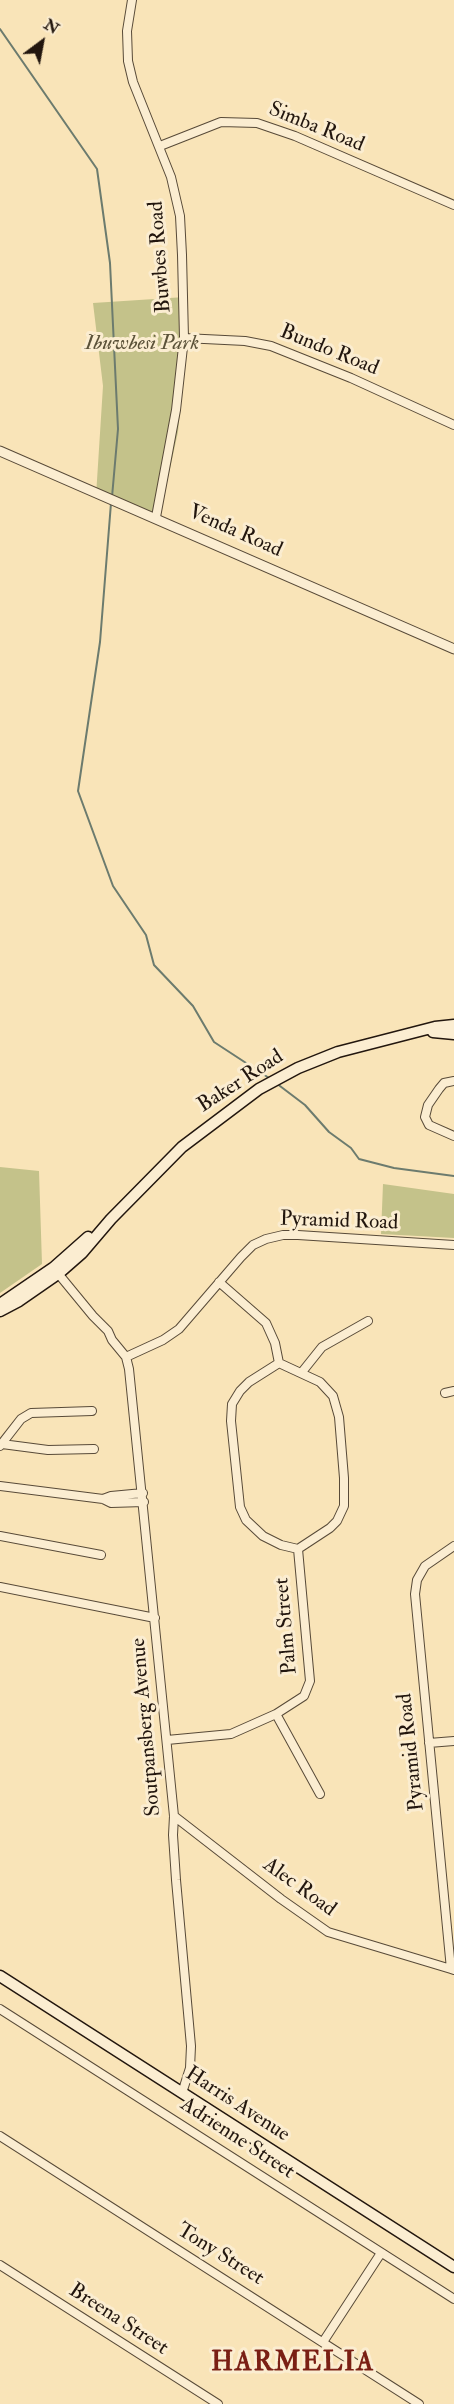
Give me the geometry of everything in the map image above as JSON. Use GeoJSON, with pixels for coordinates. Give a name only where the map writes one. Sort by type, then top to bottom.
{"type":"FeatureCollection","features":[{"type":"Feature","properties":{"kind":"main road","name":"Baker Road"},"geometry":{"type":"LineString","coordinates":[[0,1311],[19,1301],[55,1271],[111,1219],[182,1147],[259,1089],[285,1074],[338,1052],[423,1030],[454,1025]]}},
{"type":"Feature","properties":{"kind":"main road","name":"Baker Road"},"geometry":{"type":"LineString","coordinates":[[423,1030],[454,1034]]}},
{"type":"Feature","properties":{"kind":"main road","name":"Baker Road"},"geometry":{"type":"LineString","coordinates":[[0,1304],[55,1271]]}},
{"type":"Feature","properties":{"kind":"main road","name":"Harris Avenue"},"geometry":{"type":"LineString","coordinates":[[0,1976],[454,2267]]}},
{"type":"Feature","properties":{"kind":"street","name":"Buwbes Road"},"geometry":{"type":"LineString","coordinates":[[132,0],[127,31],[128,61],[171,177],[180,216],[184,338],[176,410],[156,517]]}},
{"type":"Feature","properties":{"kind":"street","name":"Simba Road"},"geometry":{"type":"LineString","coordinates":[[160,146],[221,122],[257,123],[295,135],[454,205]]}},
{"type":"Feature","properties":{"kind":"street","name":"Bundo Road"},"geometry":{"type":"LineString","coordinates":[[184,338],[245,341],[271,346],[351,378],[454,425]]}},
{"type":"Feature","properties":{"kind":"street","name":"Venda Road"},"geometry":{"type":"LineString","coordinates":[[0,451],[156,517],[454,649]]}},
{"type":"Feature","properties":{"kind":"street"},"geometry":{"type":"LineString","coordinates":[[454,1081],[444,1083],[439,1089],[428,1104],[425,1117],[429,1125],[454,1136]]}},
{"type":"Feature","properties":{"kind":"street","name":"Pyramid Road"},"geometry":{"type":"LineString","coordinates":[[126,1357],[172,1335],[253,1245],[275,1236],[298,1235],[454,1245]]}},
{"type":"Feature","properties":{"kind":"street"},"geometry":{"type":"LineString","coordinates":[[55,1271],[108,1331],[112,1340],[126,1357]]}},
{"type":"Feature","properties":{"kind":"street"},"geometry":{"type":"LineString","coordinates":[[219,1282],[266,1323],[275,1343],[279,1363]]}},
{"type":"Feature","properties":{"kind":"street"},"geometry":{"type":"LineString","coordinates":[[302,1372],[322,1347],[368,1321]]}},
{"type":"Feature","properties":{"kind":"street","name":"Soutpansberg Avenue"},"geometry":{"type":"LineString","coordinates":[[126,1357],[132,1385],[174,1816],[175,1857],[190,2046],[190,2068],[182,2093]]}},
{"type":"Feature","properties":{"kind":"street"},"geometry":{"type":"LineString","coordinates":[[279,1363],[302,1372],[328,1389],[337,1406],[344,1506],[337,1521],[321,1536],[298,1550],[263,1536],[242,1515],[234,1454],[231,1412],[235,1397],[249,1382],[279,1363]]}},
{"type":"Feature","properties":{"kind":"street"},"geometry":{"type":"LineString","coordinates":[[445,1393],[454,1392]]}},
{"type":"Feature","properties":{"kind":"street"},"geometry":{"type":"LineString","coordinates":[[1,1445],[21,1419],[31,1413],[92,1411]]}},
{"type":"Feature","properties":{"kind":"street"},"geometry":{"type":"LineString","coordinates":[[1,1445],[48,1450],[94,1449]]}},
{"type":"Feature","properties":{"kind":"street"},"geometry":{"type":"LineString","coordinates":[[0,1486],[104,1499],[111,1503],[144,1502]]}},
{"type":"Feature","properties":{"kind":"street"},"geometry":{"type":"LineString","coordinates":[[104,1499],[143,1492]]}},
{"type":"Feature","properties":{"kind":"street"},"geometry":{"type":"LineString","coordinates":[[0,1536],[100,1555]]}},
{"type":"Feature","properties":{"kind":"street","name":"Pyramid Road"},"geometry":{"type":"LineString","coordinates":[[453,1970],[429,1743],[416,1589],[417,1580],[425,1566],[454,1546]]}},
{"type":"Feature","properties":{"kind":"street","name":"Palm Street"},"geometry":{"type":"LineString","coordinates":[[167,1740],[231,1734],[302,1699],[309,1685],[298,1550]]}},
{"type":"Feature","properties":{"kind":"street"},"geometry":{"type":"LineString","coordinates":[[0,1587],[155,1618]]}},
{"type":"Feature","properties":{"kind":"street"},"geometry":{"type":"LineString","coordinates":[[276,1713],[320,1794]]}},
{"type":"Feature","properties":{"kind":"street"},"geometry":{"type":"LineString","coordinates":[[429,1743],[454,1741]]}},
{"type":"Feature","properties":{"kind":"street","name":"Alec Road"},"geometry":{"type":"LineString","coordinates":[[174,1816],[281,1899],[328,1932],[453,1970]]}},
{"type":"Feature","properties":{"kind":"street","name":"Adrienne Street"},"geometry":{"type":"LineString","coordinates":[[0,2009],[454,2299]]}},
{"type":"Feature","properties":{"kind":"street","name":"Tony Street"},"geometry":{"type":"LineString","coordinates":[[0,2136],[419,2404]]}},
{"type":"Feature","properties":{"kind":"street"},"geometry":{"type":"LineString","coordinates":[[323,2342],[381,2253]]}},
{"type":"Feature","properties":{"kind":"street","name":"Breena Street"},"geometry":{"type":"LineString","coordinates":[[0,2265],[218,2404]]}},
{"type":"Feature","properties":{"kind":"green space","name":"Ibuwbesi Park"},"geometry":{"type":"Polygon","coordinates":[[[185,297],[187,338],[178,432],[158,523],[96,496],[103,386],[93,303],[185,297]]]}},
{"type":"Feature","properties":{"kind":"green space"},"geometry":{"type":"Polygon","coordinates":[[[0,1167],[39,1171],[42,1264],[0,1293],[0,1167]]]}},
{"type":"Feature","properties":{"kind":"green space"},"geometry":{"type":"Polygon","coordinates":[[[383,1184],[454,1194],[454,1238],[381,1234],[383,1184]]]}},
{"type":"Feature","properties":{"kind":"waterway"},"geometry":{"type":"LineString","coordinates":[[0,29],[97,169],[110,263],[118,429],[112,497]]}},
{"type":"Feature","properties":{"kind":"waterway"},"geometry":{"type":"LineString","coordinates":[[111,503],[100,642],[78,791],[113,886],[146,935],[154,965],[193,1006],[214,1042],[269,1078]]}},
{"type":"Feature","properties":{"kind":"waterway"},"geometry":{"type":"LineString","coordinates":[[276,1083],[305,1105],[329,1132],[351,1148],[359,1159],[394,1168],[454,1176]]}},
{"type":"Feature","properties":{"kind":"district","name":"HARMELIA"},"geometry":{"type":"Point","coordinates":[293,2364]}}]}
